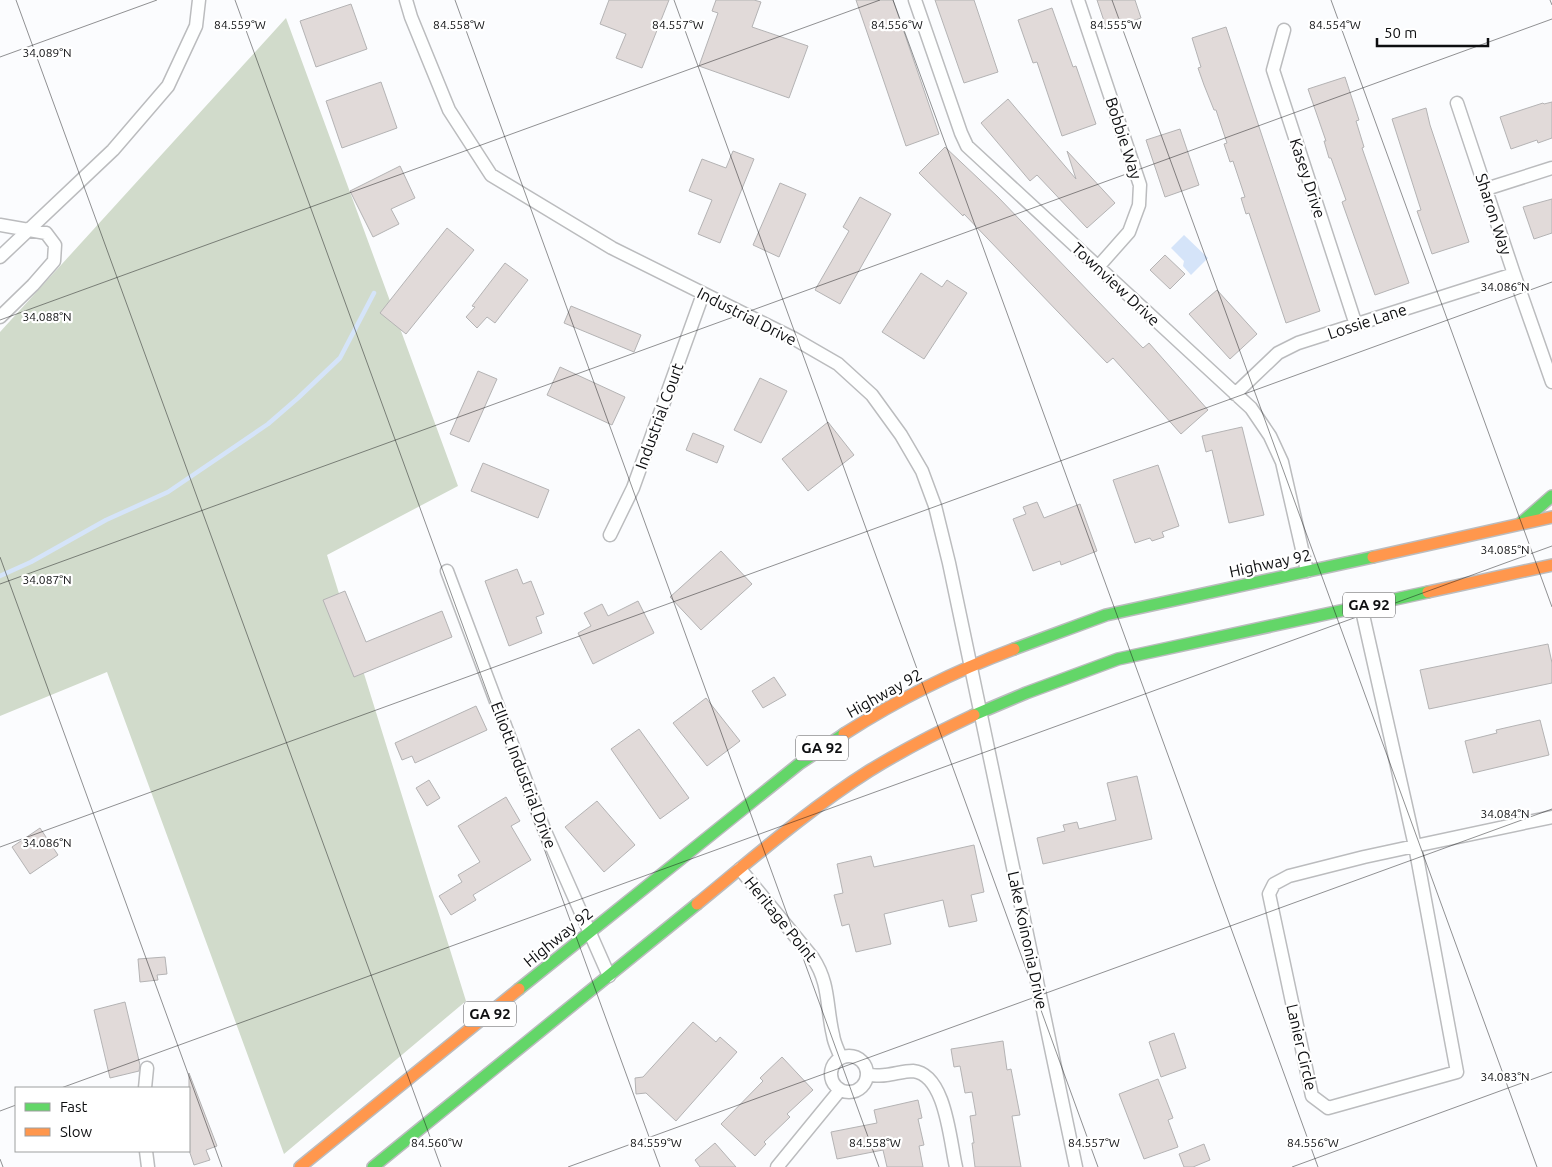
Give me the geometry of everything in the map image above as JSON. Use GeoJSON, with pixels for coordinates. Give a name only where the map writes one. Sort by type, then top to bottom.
{"type":"FeatureCollection","features":[{"type":"Feature","properties":{"kind":"main road"},"geometry":{"type":"LineString","coordinates":[[1518,525],[1552,496]]}},
{"type":"Feature","properties":{"kind":"main road","name":"Highway 92"},"geometry":{"type":"LineString","coordinates":[[300,1167],[799,764],[845,733],[900,701],[970,667],[1106,615],[1307,572],[1552,516]]}},
{"type":"Feature","properties":{"kind":"main road","name":"GA 92"},"geometry":{"type":"LineString","coordinates":[[373,1167],[826,801],[869,772],[921,741],[980,712],[1080,672],[1118,660],[1552,565]]}},
{"type":"Feature","properties":{"kind":"main road"},"geometry":{"type":"LineString","coordinates":[[1528,570],[1552,578]]}},
{"type":"Feature","properties":{"kind":"street"},"geometry":{"type":"LineString","coordinates":[[0,257],[114,150],[168,86],[196,26],[199,0]]}},
{"type":"Feature","properties":{"kind":"street","name":"Industrial Drive"},"geometry":{"type":"LineString","coordinates":[[406,0],[411,17],[449,110],[492,175],[612,248],[793,338],[838,364],[872,395],[901,435],[922,471],[934,506],[949,563],[980,712]]}},
{"type":"Feature","properties":{"kind":"street","name":"Townview Drive"},"geometry":{"type":"LineString","coordinates":[[915,0],[967,146],[1251,408],[1270,436],[1282,462],[1307,572]]}},
{"type":"Feature","properties":{"kind":"street","name":"Bobbie Way"},"geometry":{"type":"LineString","coordinates":[[1078,0],[1140,185],[1139,204],[1129,232],[1098,267]]}},
{"type":"Feature","properties":{"kind":"street","name":"Kasey Drive"},"geometry":{"type":"LineString","coordinates":[[1284,30],[1273,70],[1356,325]]}},
{"type":"Feature","properties":{"kind":"street","name":"Sharon Way"},"geometry":{"type":"LineString","coordinates":[[1457,103],[1552,382]]}},
{"type":"Feature","properties":{"kind":"street"},"geometry":{"type":"LineString","coordinates":[[1486,189],[1552,168]]}},
{"type":"Feature","properties":{"kind":"street"},"geometry":{"type":"LineString","coordinates":[[0,224],[46,233],[55,245],[54,261],[33,285],[0,317]]}},
{"type":"Feature","properties":{"kind":"street","name":"Lossie Lane"},"geometry":{"type":"LineString","coordinates":[[1235,394],[1278,354],[1298,343],[1514,274]]}},
{"type":"Feature","properties":{"kind":"street","name":"Industrial Court"},"geometry":{"type":"LineString","coordinates":[[610,536],[633,488],[703,294]]}},
{"type":"Feature","properties":{"kind":"street","name":"Elliott Industrial Drive"},"geometry":{"type":"LineString","coordinates":[[446,571],[544,829],[609,976]]}},
{"type":"Feature","properties":{"kind":"street","name":"Lanier Circle"},"geometry":{"type":"LineString","coordinates":[[1360,606],[1415,846],[1457,1072],[1328,1108],[1312,1096],[1269,894],[1274,884],[1289,876],[1364,857],[1415,846],[1552,817]]}},
{"type":"Feature","properties":{"kind":"street","name":"Lake Koinonia Drive"},"geometry":{"type":"LineString","coordinates":[[980,712],[1076,1167]]}},
{"type":"Feature","properties":{"kind":"street","name":"Heritage Point"},"geometry":{"type":"LineString","coordinates":[[740,869],[819,966],[825,983],[833,1037],[841,1058]]}},
{"type":"Feature","properties":{"kind":"street"},"geometry":{"type":"LineString","coordinates":[[847,1056],[859,1059],[866,1069],[867,1075],[858,1090],[846,1092],[836,1087],[831,1077],[833,1066],[841,1058],[847,1056]]}},
{"type":"Feature","properties":{"kind":"street"},"geometry":{"type":"LineString","coordinates":[[145,1087],[147,1068]]}},
{"type":"Feature","properties":{"kind":"street"},"geometry":{"type":"LineString","coordinates":[[867,1075],[884,1076],[913,1071],[931,1080],[941,1100],[956,1167]]}},
{"type":"Feature","properties":{"kind":"street"},"geometry":{"type":"LineString","coordinates":[[776,1167],[840,1090]]}},
{"type":"Feature","properties":{"kind":"street"},"geometry":{"type":"LineString","coordinates":[[146,1152],[148,1167]]}},
{"type":"Feature","properties":{"kind":"green space"},"geometry":{"type":"Polygon","coordinates":[[[286,18],[458,486],[327,555],[466,1001],[284,1154],[107,672],[0,716],[0,332],[286,18]]]}},
{"type":"Feature","properties":{"kind":"water"},"geometry":{"type":"Polygon","coordinates":[[[1184,235],[1208,258],[1191,275],[1183,266],[1184,261],[1171,248],[1184,235]]]}},
{"type":"Feature","properties":{"kind":"building"},"geometry":{"type":"Polygon","coordinates":[[[609,0],[669,0],[642,68],[616,58],[626,34],[600,24],[609,0]]]}},
{"type":"Feature","properties":{"kind":"building"},"geometry":{"type":"Polygon","coordinates":[[[716,0],[754,0],[761,2],[752,27],[808,46],[789,98],[699,66],[718,13],[712,11],[716,0]]]}},
{"type":"Feature","properties":{"kind":"building"},"geometry":{"type":"Polygon","coordinates":[[[856,0],[893,0],[939,134],[906,146],[856,0]]]}},
{"type":"Feature","properties":{"kind":"building"},"geometry":{"type":"Polygon","coordinates":[[[935,0],[974,0],[998,72],[964,83],[935,0]]]}},
{"type":"Feature","properties":{"kind":"building"},"geometry":{"type":"Polygon","coordinates":[[[1097,0],[1135,0],[1141,18],[1107,30],[1097,0]]]}},
{"type":"Feature","properties":{"kind":"building"},"geometry":{"type":"Polygon","coordinates":[[[351,4],[367,49],[316,67],[300,21],[351,4]]]}},
{"type":"Feature","properties":{"kind":"building"},"geometry":{"type":"Polygon","coordinates":[[[1052,8],[1073,67],[1076,66],[1096,124],[1062,136],[1037,62],[1033,63],[1018,20],[1052,8]]]}},
{"type":"Feature","properties":{"kind":"building"},"geometry":{"type":"Polygon","coordinates":[[[1226,27],[1320,311],[1286,323],[1249,213],[1246,214],[1241,198],[1245,197],[1233,161],[1230,162],[1224,144],[1227,143],[1216,110],[1214,110],[1198,68],[1201,67],[1192,38],[1226,27]]]}},
{"type":"Feature","properties":{"kind":"building"},"geometry":{"type":"Polygon","coordinates":[[[1345,77],[1359,120],[1356,121],[1364,147],[1362,148],[1409,283],[1375,295],[1342,202],[1346,200],[1331,158],[1329,158],[1324,141],[1326,141],[1308,89],[1345,77]]]}},
{"type":"Feature","properties":{"kind":"building"},"geometry":{"type":"Polygon","coordinates":[[[381,82],[397,128],[342,148],[326,101],[381,82]]]}},
{"type":"Feature","properties":{"kind":"building"},"geometry":{"type":"Polygon","coordinates":[[[1008,99],[1076,179],[1067,151],[1115,203],[1087,228],[1037,175],[1030,181],[981,123],[1008,99]]]}},
{"type":"Feature","properties":{"kind":"building"},"geometry":{"type":"Polygon","coordinates":[[[1552,102],[1552,138],[1538,143],[1537,140],[1511,149],[1500,117],[1543,103],[1552,102]]]}},
{"type":"Feature","properties":{"kind":"building"},"geometry":{"type":"Polygon","coordinates":[[[1426,108],[1469,242],[1432,254],[1417,211],[1421,210],[1392,119],[1426,108]]]}},
{"type":"Feature","properties":{"kind":"building"},"geometry":{"type":"Polygon","coordinates":[[[1180,129],[1199,185],[1165,197],[1146,140],[1180,129]]]}},
{"type":"Feature","properties":{"kind":"building"},"geometry":{"type":"Polygon","coordinates":[[[945,147],[998,197],[1143,348],[1149,343],[1208,410],[1181,434],[1113,358],[1107,363],[964,214],[963,216],[919,173],[945,147]]]}},
{"type":"Feature","properties":{"kind":"building"},"geometry":{"type":"Polygon","coordinates":[[[733,151],[754,159],[720,243],[698,234],[712,200],[689,191],[702,159],[726,168],[733,151]]]}},
{"type":"Feature","properties":{"kind":"building"},"geometry":{"type":"Polygon","coordinates":[[[400,166],[415,198],[391,209],[399,224],[373,237],[350,191],[400,166]]]}},
{"type":"Feature","properties":{"kind":"building"},"geometry":{"type":"Polygon","coordinates":[[[780,183],[806,194],[779,257],[753,245],[780,183]]]}},
{"type":"Feature","properties":{"kind":"building"},"geometry":{"type":"Polygon","coordinates":[[[860,197],[891,214],[840,304],[815,290],[849,231],[843,227],[860,197]]]}},
{"type":"Feature","properties":{"kind":"building"},"geometry":{"type":"Polygon","coordinates":[[[1552,199],[1552,233],[1534,239],[1523,207],[1552,199]]]}},
{"type":"Feature","properties":{"kind":"building"},"geometry":{"type":"Polygon","coordinates":[[[447,228],[474,250],[406,334],[380,313],[447,228]]]}},
{"type":"Feature","properties":{"kind":"building"},"geometry":{"type":"Polygon","coordinates":[[[1165,255],[1185,274],[1170,289],[1150,270],[1165,255]]]}},
{"type":"Feature","properties":{"kind":"building"},"geometry":{"type":"Polygon","coordinates":[[[505,263],[528,280],[495,323],[487,317],[477,328],[466,317],[475,307],[472,306],[505,263]]]}},
{"type":"Feature","properties":{"kind":"building"},"geometry":{"type":"Polygon","coordinates":[[[921,273],[942,287],[947,280],[967,293],[924,359],[882,332],[921,273]]]}},
{"type":"Feature","properties":{"kind":"building"},"geometry":{"type":"Polygon","coordinates":[[[1217,290],[1257,334],[1230,359],[1189,314],[1217,290]]]}},
{"type":"Feature","properties":{"kind":"building"},"geometry":{"type":"Polygon","coordinates":[[[571,306],[641,335],[634,352],[564,323],[571,306]]]}},
{"type":"Feature","properties":{"kind":"building"},"geometry":{"type":"Polygon","coordinates":[[[560,367],[625,397],[612,425],[547,395],[560,367]]]}},
{"type":"Feature","properties":{"kind":"building"},"geometry":{"type":"Polygon","coordinates":[[[478,371],[497,379],[469,442],[450,434],[478,371]]]}},
{"type":"Feature","properties":{"kind":"building"},"geometry":{"type":"Polygon","coordinates":[[[760,378],[787,391],[761,443],[734,430],[760,378]]]}},
{"type":"Feature","properties":{"kind":"building"},"geometry":{"type":"Polygon","coordinates":[[[828,422],[854,455],[808,491],[782,459],[828,422]]]}},
{"type":"Feature","properties":{"kind":"building"},"geometry":{"type":"Polygon","coordinates":[[[1242,427],[1264,515],[1229,523],[1212,450],[1206,452],[1202,436],[1242,427]]]}},
{"type":"Feature","properties":{"kind":"building"},"geometry":{"type":"Polygon","coordinates":[[[693,433],[724,446],[717,463],[686,450],[693,433]]]}},
{"type":"Feature","properties":{"kind":"building"},"geometry":{"type":"Polygon","coordinates":[[[483,463],[549,490],[538,518],[471,491],[483,463]]]}},
{"type":"Feature","properties":{"kind":"building"},"geometry":{"type":"Polygon","coordinates":[[[1158,465],[1179,526],[1162,532],[1164,537],[1152,541],[1150,538],[1135,543],[1113,480],[1158,465]]]}},
{"type":"Feature","properties":{"kind":"building"},"geometry":{"type":"Polygon","coordinates":[[[1037,502],[1044,518],[1080,504],[1097,551],[1061,565],[1060,561],[1033,571],[1013,519],[1026,514],[1023,507],[1037,502]]]}},
{"type":"Feature","properties":{"kind":"building"},"geometry":{"type":"Polygon","coordinates":[[[721,551],[752,584],[701,630],[670,597],[721,551]]]}},
{"type":"Feature","properties":{"kind":"building"},"geometry":{"type":"Polygon","coordinates":[[[517,569],[523,584],[531,581],[544,614],[536,617],[542,633],[509,646],[485,581],[517,569]]]}},
{"type":"Feature","properties":{"kind":"building"},"geometry":{"type":"Polygon","coordinates":[[[345,591],[366,642],[442,611],[452,637],[354,677],[323,600],[345,591]]]}},
{"type":"Feature","properties":{"kind":"building"},"geometry":{"type":"Polygon","coordinates":[[[638,601],[654,633],[593,664],[578,633],[591,626],[584,613],[602,604],[608,616],[638,601]]]}},
{"type":"Feature","properties":{"kind":"building"},"geometry":{"type":"Polygon","coordinates":[[[1548,644],[1552,663],[1552,683],[1429,709],[1420,670],[1548,644]]]}},
{"type":"Feature","properties":{"kind":"building"},"geometry":{"type":"Polygon","coordinates":[[[774,677],[786,695],[763,708],[752,691],[774,677]]]}},
{"type":"Feature","properties":{"kind":"building"},"geometry":{"type":"Polygon","coordinates":[[[706,698],[740,741],[707,766],[673,723],[706,698]]]}},
{"type":"Feature","properties":{"kind":"building"},"geometry":{"type":"Polygon","coordinates":[[[476,706],[487,730],[415,763],[412,756],[402,760],[395,743],[476,706]]]}},
{"type":"Feature","properties":{"kind":"building"},"geometry":{"type":"Polygon","coordinates":[[[1540,720],[1549,755],[1473,773],[1465,741],[1497,733],[1496,730],[1540,720]]]}},
{"type":"Feature","properties":{"kind":"building"},"geometry":{"type":"Polygon","coordinates":[[[639,729],[689,798],[660,819],[611,749],[639,729]]]}},
{"type":"Feature","properties":{"kind":"building"},"geometry":{"type":"Polygon","coordinates":[[[1137,776],[1152,839],[1043,864],[1037,838],[1065,831],[1063,825],[1077,822],[1079,829],[1116,820],[1107,783],[1137,776]]]}},
{"type":"Feature","properties":{"kind":"building"},"geometry":{"type":"Polygon","coordinates":[[[429,780],[440,798],[427,806],[416,788],[429,780]]]}},
{"type":"Feature","properties":{"kind":"building"},"geometry":{"type":"Polygon","coordinates":[[[506,797],[520,821],[511,826],[531,860],[473,895],[476,900],[451,915],[439,896],[462,882],[458,875],[480,862],[458,826],[506,797]]]}},
{"type":"Feature","properties":{"kind":"building"},"geometry":{"type":"Polygon","coordinates":[[[597,801],[635,845],[604,872],[565,827],[597,801]]]}},
{"type":"Feature","properties":{"kind":"building"},"geometry":{"type":"Polygon","coordinates":[[[40,828],[58,855],[30,874],[12,847],[40,828]]]}},
{"type":"Feature","properties":{"kind":"building"},"geometry":{"type":"Polygon","coordinates":[[[974,845],[984,892],[971,895],[977,921],[949,927],[943,900],[884,914],[891,944],[856,952],[849,924],[842,926],[834,895],[843,893],[837,864],[871,856],[874,867],[974,845]]]}},
{"type":"Feature","properties":{"kind":"building"},"geometry":{"type":"Polygon","coordinates":[[[165,957],[167,974],[157,975],[158,980],[140,982],[138,959],[165,957]]]}},
{"type":"Feature","properties":{"kind":"building"},"geometry":{"type":"Polygon","coordinates":[[[125,1002],[140,1065],[139,1071],[110,1078],[94,1010],[125,1002]]]}},
{"type":"Feature","properties":{"kind":"building"},"geometry":{"type":"Polygon","coordinates":[[[693,1022],[716,1042],[720,1037],[737,1052],[676,1121],[646,1093],[636,1094],[635,1078],[643,1077],[693,1022]]]}},
{"type":"Feature","properties":{"kind":"building"},"geometry":{"type":"Polygon","coordinates":[[[1174,1033],[1186,1068],[1161,1077],[1149,1042],[1174,1033]]]}},
{"type":"Feature","properties":{"kind":"building"},"geometry":{"type":"Polygon","coordinates":[[[1003,1041],[1007,1070],[1011,1069],[1020,1115],[1012,1116],[1021,1167],[975,1167],[970,1116],[976,1115],[972,1092],[965,1093],[960,1066],[954,1067],[951,1049],[1003,1041]]]}},
{"type":"Feature","properties":{"kind":"building"},"geometry":{"type":"Polygon","coordinates":[[[782,1057],[813,1090],[787,1114],[790,1117],[764,1142],[766,1144],[755,1156],[721,1124],[763,1081],[760,1078],[782,1057]]]}},
{"type":"Feature","properties":{"kind":"building"},"geometry":{"type":"Polygon","coordinates":[[[189,1073],[217,1146],[206,1150],[210,1160],[194,1165],[190,1152],[189,1073]]]}},
{"type":"Feature","properties":{"kind":"building"},"geometry":{"type":"Polygon","coordinates":[[[1158,1079],[1173,1118],[1168,1120],[1178,1147],[1144,1159],[1119,1094],[1158,1079]]]}},
{"type":"Feature","properties":{"kind":"building"},"geometry":{"type":"Polygon","coordinates":[[[918,1100],[922,1118],[918,1119],[924,1145],[919,1146],[923,1167],[887,1167],[883,1150],[837,1159],[831,1132],[877,1123],[874,1110],[918,1100]]]}},
{"type":"Feature","properties":{"kind":"building"},"geometry":{"type":"Polygon","coordinates":[[[715,1143],[736,1167],[700,1167],[695,1160],[715,1143]]]}},
{"type":"Feature","properties":{"kind":"building"},"geometry":{"type":"Polygon","coordinates":[[[1204,1144],[1210,1160],[1193,1167],[1184,1167],[1179,1154],[1204,1144]]]}},
{"type":"Feature","properties":{"kind":"waterway"},"geometry":{"type":"LineString","coordinates":[[0,576],[31,562],[106,520],[168,492],[268,424],[340,358],[374,293]]}},
{"type":"Feature","properties":{"kind":"traffic: fast"},"geometry":{"type":"LineString","coordinates":[[1521,523],[1552,496]]}},
{"type":"Feature","properties":{"kind":"traffic: fast"},"geometry":{"type":"LineString","coordinates":[[1014,649],[1106,615],[1373,557]]}},
{"type":"Feature","properties":{"kind":"traffic: fast"},"geometry":{"type":"LineString","coordinates":[[974,715],[1026,693],[1118,659],[1428,592]]}},
{"type":"Feature","properties":{"kind":"traffic: fast"},"geometry":{"type":"LineString","coordinates":[[519,989],[799,764],[844,734]]}},
{"type":"Feature","properties":{"kind":"traffic: fast"},"geometry":{"type":"LineString","coordinates":[[373,1167],[697,904]]}},
{"type":"Feature","properties":{"kind":"traffic: slow"},"geometry":{"type":"LineString","coordinates":[[1373,557],[1552,517]]}},
{"type":"Feature","properties":{"kind":"traffic: slow"},"geometry":{"type":"LineString","coordinates":[[1428,592],[1552,565]]}},
{"type":"Feature","properties":{"kind":"traffic: slow"},"geometry":{"type":"LineString","coordinates":[[844,734],[885,709],[927,687],[1014,649]]}},
{"type":"Feature","properties":{"kind":"traffic: slow"},"geometry":{"type":"LineString","coordinates":[[697,904],[825,801],[869,771],[974,715]]}},
{"type":"Feature","properties":{"kind":"traffic: slow"},"geometry":{"type":"LineString","coordinates":[[300,1167],[519,989]]}}]}
